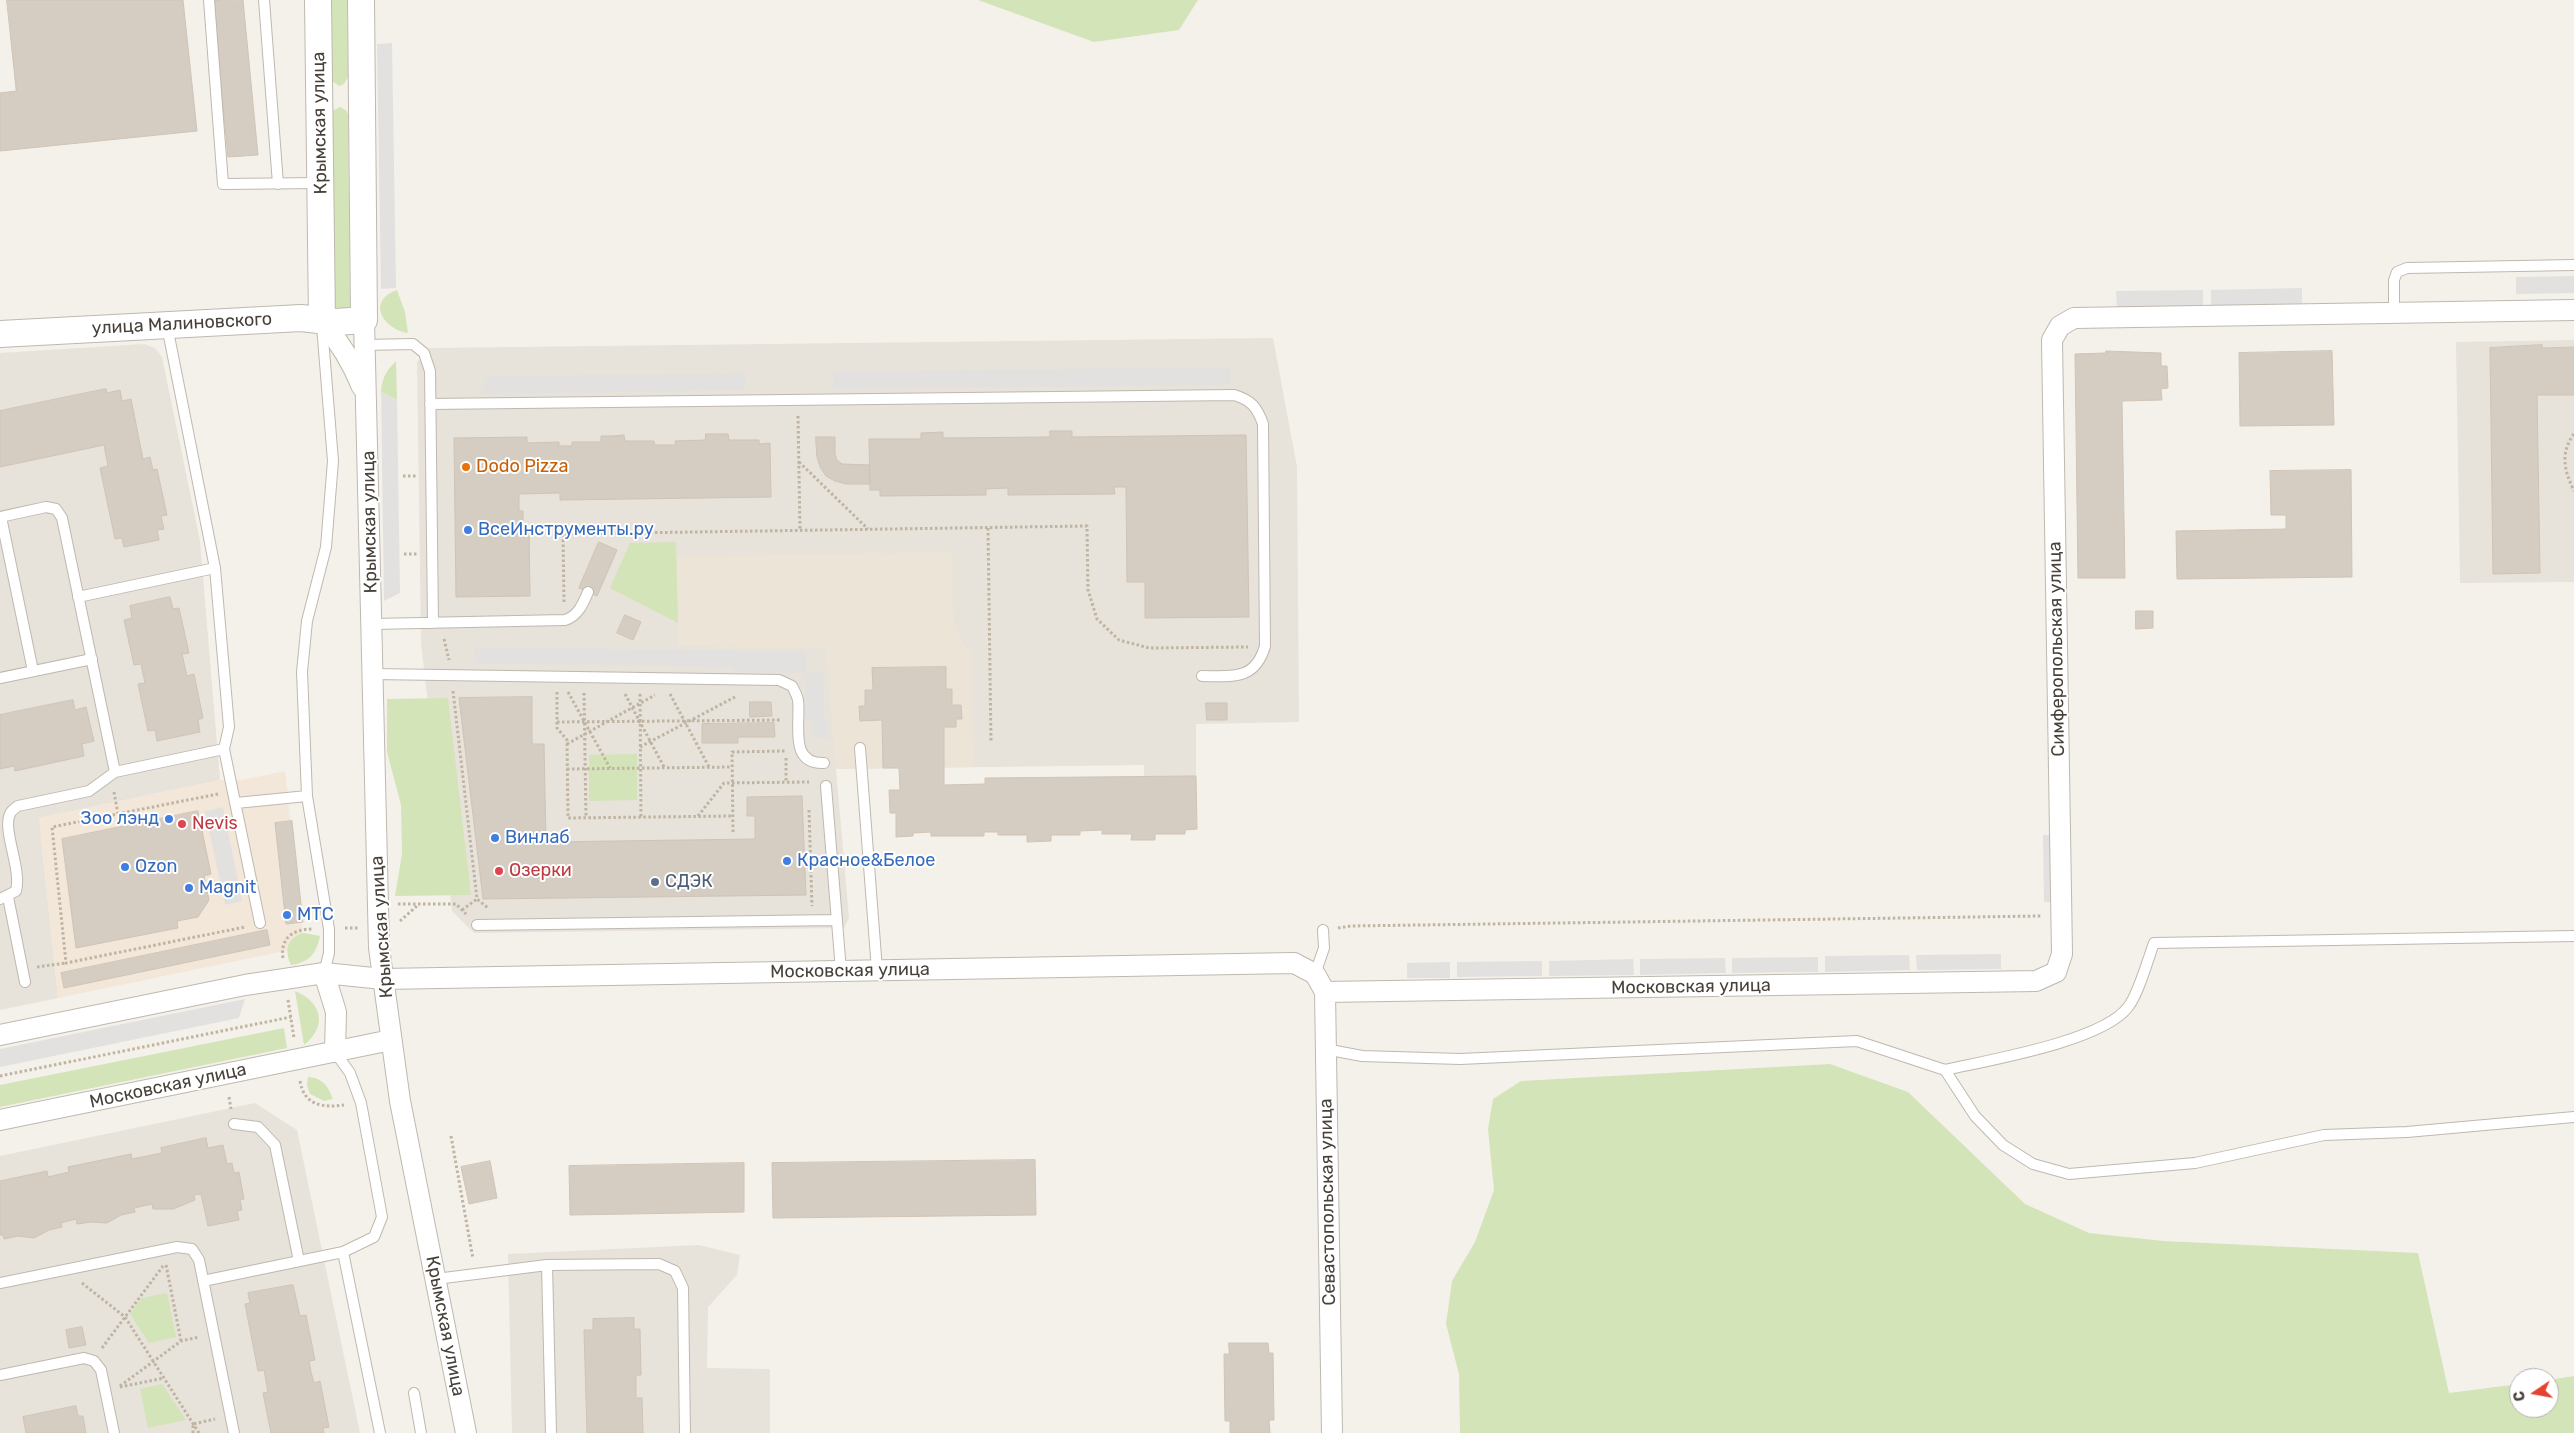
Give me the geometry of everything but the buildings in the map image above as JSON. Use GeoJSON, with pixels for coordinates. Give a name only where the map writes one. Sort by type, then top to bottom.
{"type":"FeatureCollection","features":[{"type":"Feature","properties":{"kind":"street","name":"Крымская улица"},"geometry":{"type":"LineString","coordinates":[[318,0],[322,320],[339,341],[353,363],[362,388],[368,414]]}},
{"type":"Feature","properties":{"kind":"street","name":"Крымская улица"},"geometry":{"type":"LineString","coordinates":[[361,0],[365,332],[378,927],[400,1101],[466,1433]]}},
{"type":"Feature","properties":{"kind":"street"},"geometry":{"type":"LineString","coordinates":[[320,96],[362,96]]}},
{"type":"Feature","properties":{"kind":"street"},"geometry":{"type":"LineString","coordinates":[[2394,313],[2574,310]]}},
{"type":"Feature","properties":{"kind":"street","name":"Симферопольская улица"},"geometry":{"type":"LineString","coordinates":[[2056,972],[2062,954],[2062,916],[2052,340],[2060,326],[2074,318],[2394,313]]}},
{"type":"Feature","properties":{"kind":"street","name":"улица Малиновского"},"geometry":{"type":"LineString","coordinates":[[0,334],[301,318],[322,320],[365,332]]}},
{"type":"Feature","properties":{"kind":"street","name":"Московская улица"},"geometry":{"type":"LineString","coordinates":[[324,973],[383,978],[1294,963],[1314,974]]}},
{"type":"Feature","properties":{"kind":"street","name":"Московская улица"},"geometry":{"type":"LineString","coordinates":[[1325,992],[2036,981],[2056,972]]}},
{"type":"Feature","properties":{"kind":"street"},"geometry":{"type":"LineString","coordinates":[[0,1035],[245,986],[324,973],[336,1012],[335,1052]]}},
{"type":"Feature","properties":{"kind":"street"},"geometry":{"type":"LineString","coordinates":[[1314,974],[1325,992]]}},
{"type":"Feature","properties":{"kind":"street","name":"Севастопольская улица"},"geometry":{"type":"LineString","coordinates":[[1325,992],[1332,1433]]}},
{"type":"Feature","properties":{"kind":"street","name":"Московская улица"},"geometry":{"type":"LineString","coordinates":[[0,1120],[391,1040]]}},
{"type":"Feature","properties":{"kind":"lane"},"geometry":{"type":"LineString","coordinates":[[209,0],[223,184],[320,184]]}},
{"type":"Feature","properties":{"kind":"lane"},"geometry":{"type":"LineString","coordinates":[[264,0],[278,184]]}},
{"type":"Feature","properties":{"kind":"lane"},"geometry":{"type":"LineString","coordinates":[[2394,313],[2394,280],[2397,272],[2407,268],[2574,265]]}},
{"type":"Feature","properties":{"kind":"lane"},"geometry":{"type":"LineString","coordinates":[[322,320],[333,461],[326,547],[307,621],[302,672],[306,796],[329,929],[329,953],[324,973]]}},
{"type":"Feature","properties":{"kind":"lane"},"geometry":{"type":"LineString","coordinates":[[167,325],[215,568],[230,727],[224,749],[260,923]]}},
{"type":"Feature","properties":{"kind":"lane"},"geometry":{"type":"LineString","coordinates":[[365,332],[413,344],[424,353],[430,372],[433,623]]}},
{"type":"Feature","properties":{"kind":"lane"},"geometry":{"type":"LineString","coordinates":[[430,404],[1234,396],[1248,400],[1258,410],[1263,424],[1265,646],[1261,660],[1250,671],[1236,676],[1202,676]]}},
{"type":"Feature","properties":{"kind":"lane"},"geometry":{"type":"LineString","coordinates":[[33,671],[0,517],[46,507],[56,509],[62,518],[115,772]]}},
{"type":"Feature","properties":{"kind":"lane"},"geometry":{"type":"LineString","coordinates":[[78,597],[215,568]]}},
{"type":"Feature","properties":{"kind":"lane"},"geometry":{"type":"LineString","coordinates":[[372,624],[565,620],[572,618],[581,608],[588,592]]}},
{"type":"Feature","properties":{"kind":"lane"},"geometry":{"type":"LineString","coordinates":[[0,678],[92,659]]}},
{"type":"Feature","properties":{"kind":"lane"},"geometry":{"type":"LineString","coordinates":[[373,674],[779,680],[792,686],[798,698],[798,746],[804,757],[816,763],[824,763]]}},
{"type":"Feature","properties":{"kind":"lane"},"geometry":{"type":"LineString","coordinates":[[860,748],[877,970]]}},
{"type":"Feature","properties":{"kind":"lane"},"geometry":{"type":"LineString","coordinates":[[25,982],[4,898],[16,891],[19,880],[8,822],[10,812],[18,806],[89,791],[115,772],[224,749]]}},
{"type":"Feature","properties":{"kind":"lane"},"geometry":{"type":"LineString","coordinates":[[826,786],[841,971]]}},
{"type":"Feature","properties":{"kind":"lane"},"geometry":{"type":"LineString","coordinates":[[236,803],[306,796]]}},
{"type":"Feature","properties":{"kind":"lane"},"geometry":{"type":"LineString","coordinates":[[477,924],[837,920]]}},
{"type":"Feature","properties":{"kind":"lane"},"geometry":{"type":"LineString","coordinates":[[1314,974],[1324,948],[1324,930]]}},
{"type":"Feature","properties":{"kind":"lane"},"geometry":{"type":"LineString","coordinates":[[1325,1049],[1362,1056],[1460,1059],[1857,1041],[1945,1070],[2072,1040],[2110,1024],[2129,1007],[2154,943],[2574,936]]}},
{"type":"Feature","properties":{"kind":"lane"},"geometry":{"type":"LineString","coordinates":[[203,1281],[343,1252],[374,1238],[382,1217],[361,1103],[350,1074],[335,1052]]}},
{"type":"Feature","properties":{"kind":"lane"},"geometry":{"type":"LineString","coordinates":[[1945,1070],[1975,1116],[2003,1145],[2033,1164],[2069,1174],[2195,1164],[2324,1135],[2407,1132],[2574,1117]]}},
{"type":"Feature","properties":{"kind":"lane"},"geometry":{"type":"LineString","coordinates":[[234,1124],[258,1128],[275,1145],[299,1261]]}},
{"type":"Feature","properties":{"kind":"lane"},"geometry":{"type":"LineString","coordinates":[[0,1283],[177,1246],[192,1249],[199,1260],[234,1433]]}},
{"type":"Feature","properties":{"kind":"lane"},"geometry":{"type":"LineString","coordinates":[[343,1252],[380,1433]]}},
{"type":"Feature","properties":{"kind":"lane"},"geometry":{"type":"LineString","coordinates":[[436,1279],[547,1266],[659,1264],[675,1271],[683,1288],[685,1433]]}},
{"type":"Feature","properties":{"kind":"lane"},"geometry":{"type":"LineString","coordinates":[[547,1266],[551,1433]]}},
{"type":"Feature","properties":{"kind":"lane"},"geometry":{"type":"LineString","coordinates":[[0,1375],[84,1358],[94,1361],[101,1370],[114,1433]]}},
{"type":"Feature","properties":{"kind":"lane"},"geometry":{"type":"LineString","coordinates":[[414,1393],[422,1433]]}},
{"type":"Feature","properties":{"kind":"path"},"geometry":{"type":"LineString","coordinates":[[798,400],[800,530]]}},
{"type":"Feature","properties":{"kind":"path"},"geometry":{"type":"LineString","coordinates":[[2574,434],[2566,445],[2563,462],[2574,491]]}},
{"type":"Feature","properties":{"kind":"path"},"geometry":{"type":"LineString","coordinates":[[799,462],[868,529]]}},
{"type":"Feature","properties":{"kind":"path"},"geometry":{"type":"LineString","coordinates":[[565,620],[563,534],[1087,526],[1088,590],[1097,619],[1119,640],[1149,648],[1265,646]]}},
{"type":"Feature","properties":{"kind":"path"},"geometry":{"type":"LineString","coordinates":[[988,528],[992,743]]}},
{"type":"Feature","properties":{"kind":"path"},"geometry":{"type":"LineString","coordinates":[[433,623],[448,651],[477,899],[487,908],[496,908]]}},
{"type":"Feature","properties":{"kind":"path"},"geometry":{"type":"LineString","coordinates":[[557,677],[557,722],[558,728],[567,740],[568,818],[733,816]]}},
{"type":"Feature","properties":{"kind":"path"},"geometry":{"type":"LineString","coordinates":[[548,690],[584,690],[586,817]]}},
{"type":"Feature","properties":{"kind":"path"},"geometry":{"type":"LineString","coordinates":[[566,690],[610,768]]}},
{"type":"Feature","properties":{"kind":"path"},"geometry":{"type":"LineString","coordinates":[[453,691],[463,691]]}},
{"type":"Feature","properties":{"kind":"path"},"geometry":{"type":"LineString","coordinates":[[664,767],[624,691],[678,692]]}},
{"type":"Feature","properties":{"kind":"path"},"geometry":{"type":"LineString","coordinates":[[640,691],[641,816]]}},
{"type":"Feature","properties":{"kind":"path"},"geometry":{"type":"LineString","coordinates":[[567,744],[662,691]]}},
{"type":"Feature","properties":{"kind":"path"},"geometry":{"type":"LineString","coordinates":[[669,692],[709,767]]}},
{"type":"Feature","properties":{"kind":"path"},"geometry":{"type":"LineString","coordinates":[[640,747],[742,693],[733,692]]}},
{"type":"Feature","properties":{"kind":"path"},"geometry":{"type":"LineString","coordinates":[[557,722],[786,720],[786,725]]}},
{"type":"Feature","properties":{"kind":"path"},"geometry":{"type":"LineString","coordinates":[[786,744],[786,782]]}},
{"type":"Feature","properties":{"kind":"path"},"geometry":{"type":"LineString","coordinates":[[733,832],[732,752],[786,751]]}},
{"type":"Feature","properties":{"kind":"path"},"geometry":{"type":"LineString","coordinates":[[567,768],[732,766]]}},
{"type":"Feature","properties":{"kind":"path"},"geometry":{"type":"LineString","coordinates":[[809,776],[809,792]]}},
{"type":"Feature","properties":{"kind":"path"},"geometry":{"type":"LineString","coordinates":[[698,816],[724,783],[809,782]]}},
{"type":"Feature","properties":{"kind":"path"},"geometry":{"type":"LineString","coordinates":[[66,963],[52,827],[233,791]]}},
{"type":"Feature","properties":{"kind":"path"},"geometry":{"type":"LineString","coordinates":[[809,801],[811,904],[813,907]]}},
{"type":"Feature","properties":{"kind":"path"},"geometry":{"type":"LineString","coordinates":[[462,910],[477,899]]}},
{"type":"Feature","properties":{"kind":"path"},"geometry":{"type":"LineString","coordinates":[[393,904],[456,904],[477,924]]}},
{"type":"Feature","properties":{"kind":"path"},"geometry":{"type":"LineString","coordinates":[[393,927],[418,904]]}},
{"type":"Feature","properties":{"kind":"path"},"geometry":{"type":"LineString","coordinates":[[1351,926],[2062,916]]}},
{"type":"Feature","properties":{"kind":"path"},"geometry":{"type":"LineString","coordinates":[[22,968],[66,963],[260,923]]}},
{"type":"Feature","properties":{"kind":"path"},"geometry":{"type":"LineString","coordinates":[[284,966],[282,949],[285,939],[293,932],[329,929]]}},
{"type":"Feature","properties":{"kind":"path"},"geometry":{"type":"LineString","coordinates":[[287,992],[295,1046]]}},
{"type":"Feature","properties":{"kind":"path"},"geometry":{"type":"LineString","coordinates":[[0,1076],[291,1017]]}},
{"type":"Feature","properties":{"kind":"path"},"geometry":{"type":"LineString","coordinates":[[300,1075],[306,1098],[315,1104],[331,1107],[361,1103]]}},
{"type":"Feature","properties":{"kind":"path"},"geometry":{"type":"LineString","coordinates":[[228,1097],[232,1111]]}},
{"type":"Feature","properties":{"kind":"path"},"geometry":{"type":"LineString","coordinates":[[451,1136],[475,1274]]}},
{"type":"Feature","properties":{"kind":"path"},"geometry":{"type":"LineString","coordinates":[[94,1361],[165,1263],[181,1341]]}},
{"type":"Feature","properties":{"kind":"path"},"geometry":{"type":"LineString","coordinates":[[66,1270],[125,1317],[199,1433]]}},
{"type":"Feature","properties":{"kind":"path"},"geometry":{"type":"LineString","coordinates":[[164,1378],[118,1388],[181,1341],[214,1334]]}},
{"type":"Feature","properties":{"kind":"path"},"geometry":{"type":"LineString","coordinates":[[193,1424],[231,1416]]}},
{"type":"Feature","properties":{"kind":"path"},"geometry":{"type":"LineString","coordinates":[[193,1424],[193,1433]]}},
{"type":"Feature","properties":{"kind":"shaded area"},"geometry":{"type":"Polygon","coordinates":[[[392,43],[396,288],[381,289],[377,44],[392,43]]]}},
{"type":"Feature","properties":{"kind":"shaded area"},"geometry":{"type":"Polygon","coordinates":[[[2574,276],[2574,293],[2516,294],[2516,277],[2574,276]]]}},
{"type":"Feature","properties":{"kind":"shaded area"},"geometry":{"type":"Polygon","coordinates":[[[2302,288],[2302,305],[2211,306],[2211,290],[2302,288]]]}},
{"type":"Feature","properties":{"kind":"shaded area"},"geometry":{"type":"Polygon","coordinates":[[[2203,290],[2203,306],[2117,308],[2116,291],[2203,290]]]}},
{"type":"Feature","properties":{"kind":"shaded area"},"geometry":{"type":"Polygon","coordinates":[[[1273,338],[1297,467],[1299,722],[1196,724],[1196,776],[1144,777],[1144,765],[836,769],[849,918],[844,928],[474,933],[452,911],[421,643],[417,362],[430,348],[1273,338]]]}},
{"type":"Feature","properties":{"kind":"shaded area"},"geometry":{"type":"Polygon","coordinates":[[[2574,340],[2574,582],[2460,583],[2456,342],[2574,340]]]}},
{"type":"Feature","properties":{"kind":"shaded area"},"geometry":{"type":"Polygon","coordinates":[[[144,344],[155,348],[162,357],[200,541],[220,780],[39,818],[58,998],[0,1010],[0,353],[144,344]]]}},
{"type":"Feature","properties":{"kind":"shaded area"},"geometry":{"type":"Polygon","coordinates":[[[1230,367],[1230,385],[833,389],[833,372],[1230,367]]]}},
{"type":"Feature","properties":{"kind":"shaded area"},"geometry":{"type":"Polygon","coordinates":[[[745,373],[745,390],[479,394],[489,376],[745,373]]]}},
{"type":"Feature","properties":{"kind":"shaded area"},"geometry":{"type":"Polygon","coordinates":[[[381,392],[397,400],[400,593],[384,601],[381,392]]]}},
{"type":"Feature","properties":{"kind":"shaded area"},"geometry":{"type":"Polygon","coordinates":[[[952,552],[953,625],[972,656],[973,767],[836,769],[826,649],[678,646],[676,556],[952,552]]]}},
{"type":"Feature","properties":{"kind":"shaded area"},"geometry":{"type":"Polygon","coordinates":[[[475,647],[806,652],[806,673],[823,672],[824,720],[828,720],[829,738],[813,738],[812,721],[806,721],[805,673],[732,672],[732,667],[475,663],[475,647]]]}},
{"type":"Feature","properties":{"kind":"shaded area"},"geometry":{"type":"Polygon","coordinates":[[[285,771],[304,947],[58,998],[39,818],[220,780],[242,780],[285,771]]]}},
{"type":"Feature","properties":{"kind":"shaded area"},"geometry":{"type":"Polygon","coordinates":[[[223,807],[242,901],[225,905],[205,811],[223,807]]]}},
{"type":"Feature","properties":{"kind":"shaded area"},"geometry":{"type":"Polygon","coordinates":[[[2043,835],[2052,835],[2053,902],[2044,902],[2043,835]]]}},
{"type":"Feature","properties":{"kind":"shaded area"},"geometry":{"type":"Polygon","coordinates":[[[2001,954],[2001,969],[1917,970],[1916,955],[2001,954]]]}},
{"type":"Feature","properties":{"kind":"shaded area"},"geometry":{"type":"Polygon","coordinates":[[[1909,955],[1910,970],[1825,972],[1825,956],[1909,955]]]}},
{"type":"Feature","properties":{"kind":"shaded area"},"geometry":{"type":"Polygon","coordinates":[[[1818,957],[1818,972],[1732,973],[1732,958],[1818,957]]]}},
{"type":"Feature","properties":{"kind":"shaded area"},"geometry":{"type":"Polygon","coordinates":[[[1725,958],[1726,973],[1640,975],[1640,959],[1725,958]]]}},
{"type":"Feature","properties":{"kind":"shaded area"},"geometry":{"type":"Polygon","coordinates":[[[1633,959],[1634,975],[1549,976],[1549,961],[1633,959]]]}},
{"type":"Feature","properties":{"kind":"shaded area"},"geometry":{"type":"Polygon","coordinates":[[[1542,961],[1542,976],[1457,977],[1457,962],[1542,961]]]}},
{"type":"Feature","properties":{"kind":"shaded area"},"geometry":{"type":"Polygon","coordinates":[[[1450,962],[1450,978],[1407,978],[1407,963],[1450,962]]]}},
{"type":"Feature","properties":{"kind":"shaded area"},"geometry":{"type":"Polygon","coordinates":[[[245,999],[239,1018],[0,1067],[0,1049],[245,999]]]}},
{"type":"Feature","properties":{"kind":"shaded area"},"geometry":{"type":"Polygon","coordinates":[[[255,1103],[297,1130],[360,1433],[0,1433],[0,1156],[255,1103]]]}},
{"type":"Feature","properties":{"kind":"shaded area"},"geometry":{"type":"Polygon","coordinates":[[[699,1245],[740,1255],[737,1275],[708,1307],[707,1368],[770,1369],[770,1433],[512,1433],[508,1254],[699,1245]]]}},
{"type":"Feature","properties":{"kind":"green space"},"geometry":{"type":"Polygon","coordinates":[[[330,0],[347,0],[348,77],[344,84],[339,86],[332,81],[330,0]]]}},
{"type":"Feature","properties":{"kind":"green space"},"geometry":{"type":"Polygon","coordinates":[[[978,0],[1198,0],[1179,30],[1094,42],[978,0]]]}},
{"type":"Feature","properties":{"kind":"green space"},"geometry":{"type":"Polygon","coordinates":[[[340,107],[347,111],[348,115],[350,309],[335,310],[332,111],[340,107]]]}},
{"type":"Feature","properties":{"kind":"green space"},"geometry":{"type":"Polygon","coordinates":[[[397,290],[405,312],[408,333],[391,326],[385,321],[380,307],[382,301],[388,295],[397,290]]]}},
{"type":"Feature","properties":{"kind":"green space"},"geometry":{"type":"Polygon","coordinates":[[[396,361],[397,400],[381,392],[385,375],[396,361]]]}},
{"type":"Feature","properties":{"kind":"green space"},"geometry":{"type":"Polygon","coordinates":[[[676,542],[678,623],[610,588],[630,543],[676,542]]]}},
{"type":"Feature","properties":{"kind":"green space"},"geometry":{"type":"Polygon","coordinates":[[[448,698],[471,895],[395,896],[402,854],[401,805],[387,752],[387,699],[448,698]]]}},
{"type":"Feature","properties":{"kind":"green space"},"geometry":{"type":"Polygon","coordinates":[[[637,754],[637,800],[589,801],[589,755],[637,754]]]}},
{"type":"Feature","properties":{"kind":"green space"},"geometry":{"type":"Polygon","coordinates":[[[304,933],[320,936],[316,948],[311,956],[303,962],[291,965],[288,945],[298,935],[304,933]]]}},
{"type":"Feature","properties":{"kind":"green space"},"geometry":{"type":"Polygon","coordinates":[[[295,991],[311,1001],[319,1015],[317,1030],[304,1045],[295,991]]]}},
{"type":"Feature","properties":{"kind":"green space"},"geometry":{"type":"Polygon","coordinates":[[[284,1028],[287,1048],[0,1107],[0,1085],[284,1028]]]}},
{"type":"Feature","properties":{"kind":"green space"},"geometry":{"type":"Polygon","coordinates":[[[1830,1064],[1908,1092],[2025,1204],[2089,1233],[2163,1241],[2418,1253],[2449,1393],[2509,1385],[2509,1418],[2559,1418],[2559,1378],[2574,1376],[2574,1433],[1460,1433],[1459,1374],[1446,1324],[1452,1281],[1475,1242],[1494,1190],[1488,1129],[1493,1099],[1521,1081],[1830,1064]]]}},
{"type":"Feature","properties":{"kind":"green space"},"geometry":{"type":"Polygon","coordinates":[[[308,1077],[318,1079],[324,1083],[333,1099],[324,1101],[310,1094],[307,1086],[308,1077]]]}},
{"type":"Feature","properties":{"kind":"green space"},"geometry":{"type":"Polygon","coordinates":[[[167,1293],[176,1337],[149,1343],[130,1314],[142,1298],[167,1293]]]}},
{"type":"Feature","properties":{"kind":"green space"},"geometry":{"type":"Polygon","coordinates":[[[162,1384],[186,1420],[148,1428],[140,1389],[162,1384]]]}},
{"type":"Feature","properties":{"kind":"place","name":"Dodo Pizza"},"geometry":{"type":"Point","coordinates":[466,467]}},
{"type":"Feature","properties":{"kind":"place","name":"ВсеИнструменты.ру"},"geometry":{"type":"Point","coordinates":[468,530]}},
{"type":"Feature","properties":{"kind":"place","name":"Зоо лэнд"},"geometry":{"type":"Point","coordinates":[169,819]}},
{"type":"Feature","properties":{"kind":"place","name":"Nevis"},"geometry":{"type":"Point","coordinates":[182,824]}},
{"type":"Feature","properties":{"kind":"place","name":"Винлаб"},"geometry":{"type":"Point","coordinates":[495,838]}},
{"type":"Feature","properties":{"kind":"place","name":"Красное&Белое"},"geometry":{"type":"Point","coordinates":[787,861]}},
{"type":"Feature","properties":{"kind":"place","name":"Ozon"},"geometry":{"type":"Point","coordinates":[125,867]}},
{"type":"Feature","properties":{"kind":"place","name":"Озерки"},"geometry":{"type":"Point","coordinates":[499,871]}},
{"type":"Feature","properties":{"kind":"place","name":"СДЭК"},"geometry":{"type":"Point","coordinates":[655,882]}},
{"type":"Feature","properties":{"kind":"place","name":"Magnit"},"geometry":{"type":"Point","coordinates":[189,888]}},
{"type":"Feature","properties":{"kind":"place","name":"МТС"},"geometry":{"type":"Point","coordinates":[287,915]}}]}
